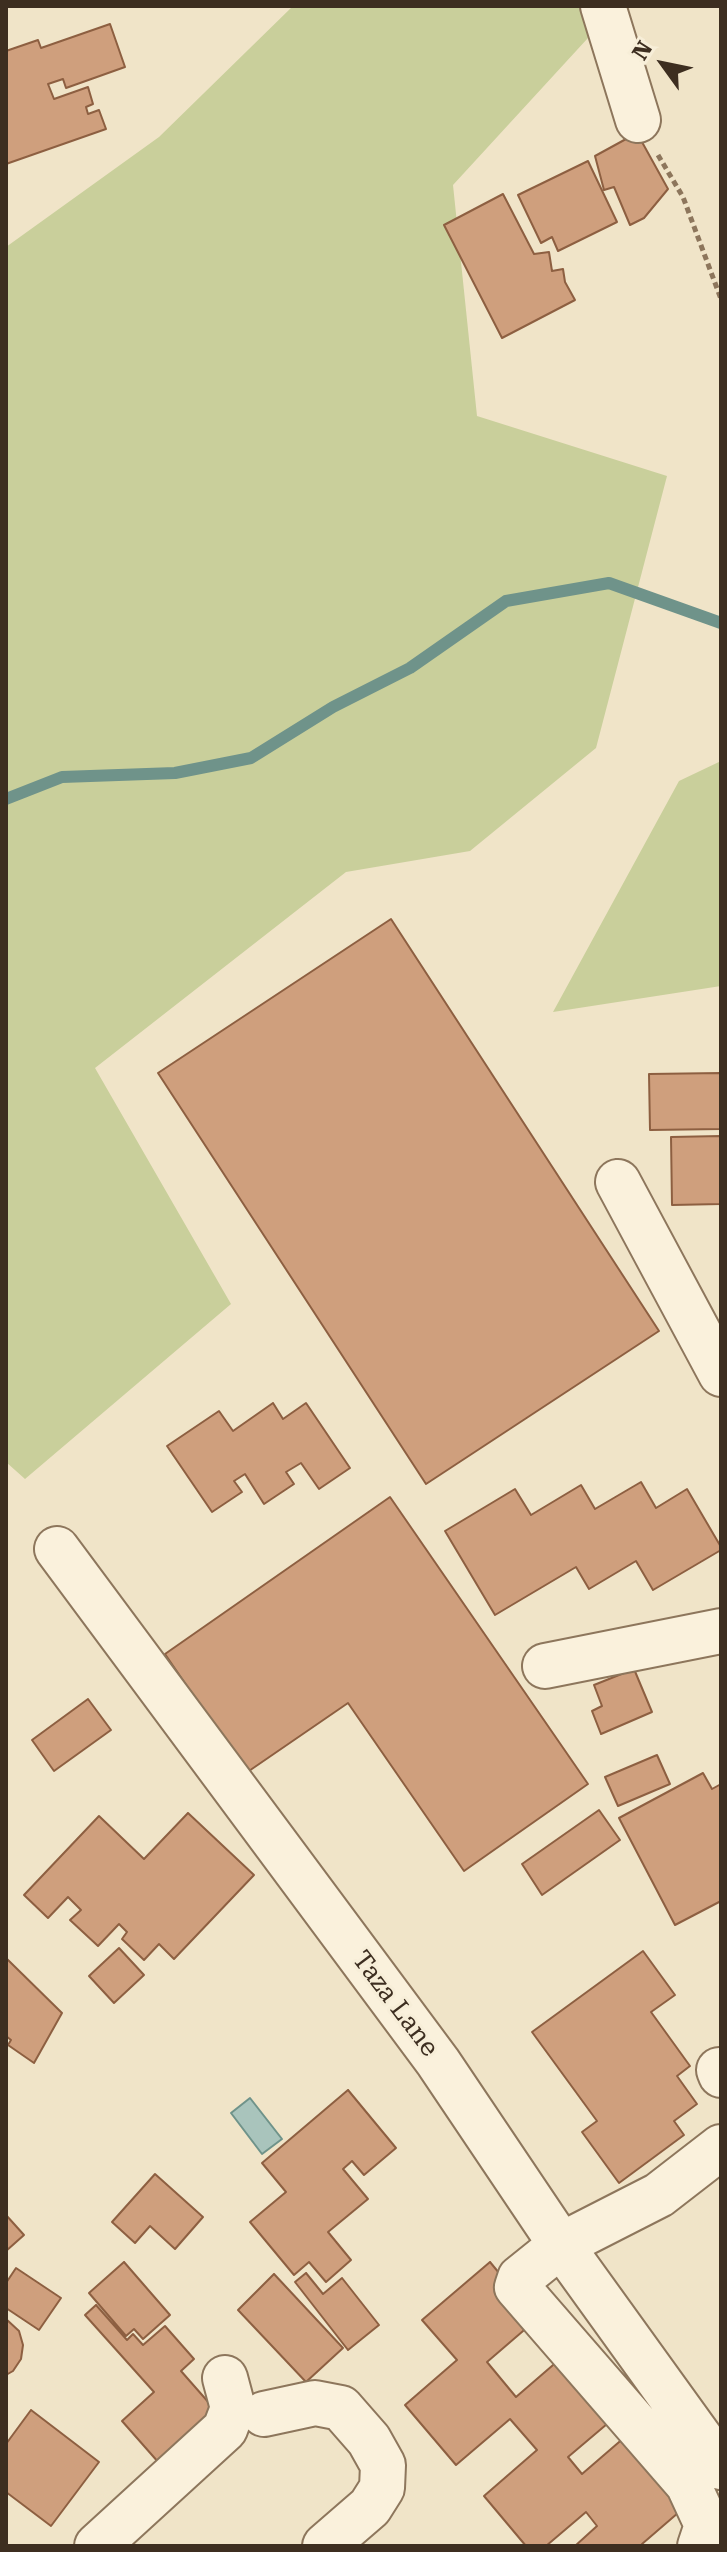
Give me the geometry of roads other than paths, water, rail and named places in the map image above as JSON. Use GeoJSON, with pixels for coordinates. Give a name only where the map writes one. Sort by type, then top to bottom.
{"type":"FeatureCollection","features":[{"type":"Feature","properties":{"kind":"street"},"geometry":{"type":"LineString","coordinates":[[603,6],[638,120]]}},
{"type":"Feature","properties":{"kind":"street"},"geometry":{"type":"LineString","coordinates":[[618,1182],[721,1374]]}},
{"type":"Feature","properties":{"kind":"street","name":"Taza Lane"},"geometry":{"type":"LineString","coordinates":[[57,1549],[438,2062],[561,2245],[721,2467]]}},
{"type":"Feature","properties":{"kind":"street"},"geometry":{"type":"LineString","coordinates":[[545,1666],[721,1631]]}},
{"type":"Feature","properties":{"kind":"street"},"geometry":{"type":"LineString","coordinates":[[700,2546],[707,2525],[688,2484],[517,2287],[520,2278],[561,2245],[659,2195],[721,2147]]}},
{"type":"Feature","properties":{"kind":"street"},"geometry":{"type":"LineString","coordinates":[[97,2546],[225,2429],[233,2408],[225,2378]]}},
{"type":"Feature","properties":{"kind":"street"},"geometry":{"type":"LineString","coordinates":[[264,2414],[315,2403],[341,2408],[369,2440],[383,2465],[382,2488],[370,2507],[325,2546]]}},
{"type":"Feature","properties":{"kind":"water"},"geometry":{"type":"Polygon","coordinates":[[[250,2098],[282,2139],[262,2154],[231,2113],[250,2098]]]}},
{"type":"Feature","properties":{"kind":"waterway"},"geometry":{"type":"LineString","coordinates":[[6,799],[62,777],[175,773],[251,758],[333,707],[410,668],[506,601],[609,583],[721,623]]}}]}
